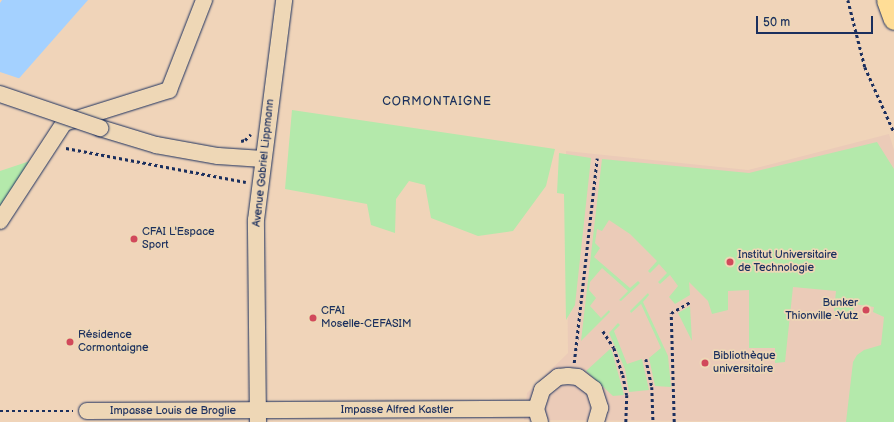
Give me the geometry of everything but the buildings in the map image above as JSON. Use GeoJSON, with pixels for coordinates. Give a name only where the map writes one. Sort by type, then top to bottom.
{"type":"FeatureCollection","features":[{"type":"Feature","properties":{"kind":"main road"},"geometry":{"type":"LineString","coordinates":[[887,0],[894,19]]}},
{"type":"Feature","properties":{"kind":"street"},"geometry":{"type":"LineString","coordinates":[[0,221],[48,145],[64,123],[169,90],[204,0]]}},
{"type":"Feature","properties":{"kind":"street","name":"Avenue Gabriel Lippmann"},"geometry":{"type":"LineString","coordinates":[[258,416],[256,220],[284,0]]}},
{"type":"Feature","properties":{"kind":"street"},"geometry":{"type":"LineString","coordinates":[[0,94],[100,128],[156,145],[218,156],[263,159]]}},
{"type":"Feature","properties":{"kind":"street"},"geometry":{"type":"LineString","coordinates":[[538,416],[542,390],[549,382],[558,377],[578,377],[594,389],[599,398],[600,408],[596,422]]}},
{"type":"Feature","properties":{"kind":"street","name":"Impasse Louis de Broglie"},"geometry":{"type":"LineString","coordinates":[[87,411],[258,416]]}},
{"type":"Feature","properties":{"kind":"street","name":"Impasse Alfred Kastler"},"geometry":{"type":"LineString","coordinates":[[258,416],[538,416]]}},
{"type":"Feature","properties":{"kind":"path"},"geometry":{"type":"LineString","coordinates":[[848,0],[865,67],[894,132]]}},
{"type":"Feature","properties":{"kind":"path"},"geometry":{"type":"LineString","coordinates":[[239,141],[245,140],[252,133],[253,126]]}},
{"type":"Feature","properties":{"kind":"path"},"geometry":{"type":"LineString","coordinates":[[48,145],[260,185]]}},
{"type":"Feature","properties":{"kind":"path"},"geometry":{"type":"LineString","coordinates":[[573,370],[597,158]]}},
{"type":"Feature","properties":{"kind":"path"},"geometry":{"type":"LineString","coordinates":[[674,422],[671,313],[690,302]]}},
{"type":"Feature","properties":{"kind":"path"},"geometry":{"type":"LineString","coordinates":[[603,331],[614,348],[623,375],[627,408],[626,422]]}},
{"type":"Feature","properties":{"kind":"path"},"geometry":{"type":"LineString","coordinates":[[646,359],[652,387],[653,422]]}},
{"type":"Feature","properties":{"kind":"path"},"geometry":{"type":"LineString","coordinates":[[0,411],[87,411]]}},
{"type":"Feature","properties":{"kind":"shaded area","name":"Institut Universitaire de Technologie"},"geometry":{"type":"Polygon","coordinates":[[[889,134],[894,150],[894,422],[524,420],[527,393],[568,353],[566,151],[748,170],[889,134]]]}},
{"type":"Feature","properties":{"kind":"green space"},"geometry":{"type":"Polygon","coordinates":[[[292,110],[555,149],[546,186],[513,231],[478,236],[431,218],[425,185],[409,181],[396,199],[395,233],[371,225],[367,204],[285,189],[292,110]]]}},
{"type":"Feature","properties":{"kind":"green space"},"geometry":{"type":"Polygon","coordinates":[[[877,142],[894,169],[894,422],[846,422],[853,362],[857,355],[864,350],[881,345],[884,317],[873,312],[874,307],[854,304],[853,313],[834,311],[836,291],[793,287],[785,362],[775,363],[775,348],[749,348],[749,290],[728,291],[728,310],[712,314],[708,301],[689,282],[690,295],[675,304],[669,297],[678,286],[670,275],[660,284],[658,282],[667,273],[659,264],[650,273],[648,271],[657,261],[630,234],[609,220],[602,231],[597,229],[595,243],[600,248],[594,257],[630,288],[638,281],[640,283],[621,301],[619,300],[628,291],[602,268],[590,282],[589,290],[596,298],[590,306],[601,318],[609,310],[610,312],[581,341],[602,159],[749,173],[877,142]]]}},
{"type":"Feature","properties":{"kind":"green space"},"geometry":{"type":"Polygon","coordinates":[[[559,153],[591,158],[575,305],[566,320],[564,194],[557,193],[559,153]]]}},
{"type":"Feature","properties":{"kind":"green space"},"geometry":{"type":"Polygon","coordinates":[[[30,161],[0,211],[0,171],[30,161]]]}},
{"type":"Feature","properties":{"kind":"green space"},"geometry":{"type":"Polygon","coordinates":[[[648,293],[649,295],[643,302],[668,356],[671,387],[655,386],[649,358],[661,348],[641,304],[631,313],[630,311],[648,293]]]}},
{"type":"Feature","properties":{"kind":"green space"},"geometry":{"type":"Polygon","coordinates":[[[690,306],[692,341],[678,313],[690,306]]]}},
{"type":"Feature","properties":{"kind":"green space"},"geometry":{"type":"Polygon","coordinates":[[[618,323],[620,325],[614,331],[627,364],[642,359],[649,390],[629,392],[625,369],[609,333],[618,323]]]}},
{"type":"Feature","properties":{"kind":"green space"},"geometry":{"type":"Polygon","coordinates":[[[610,349],[612,351],[624,395],[613,396],[586,371],[610,349]]]}},
{"type":"Feature","properties":{"kind":"water"},"geometry":{"type":"Polygon","coordinates":[[[2,0],[88,0],[0,100],[0,3],[2,0]]]}},
{"type":"Feature","properties":{"kind":"pier"},"geometry":{"type":"Polygon","coordinates":[[[0,72],[21,79],[0,102],[0,72]]]}},
{"type":"Feature","properties":{"kind":"place","name":"CFAI L'Espace Sport"},"geometry":{"type":"Point","coordinates":[134,239]}},
{"type":"Feature","properties":{"kind":"place","name":"Institut Universitaire de Technologie"},"geometry":{"type":"Point","coordinates":[730,262]}},
{"type":"Feature","properties":{"kind":"place","name":"Bunker Thionville -Yutz"},"geometry":{"type":"Point","coordinates":[866,310]}},
{"type":"Feature","properties":{"kind":"place","name":"CFAI Moselle-CEFASIM"},"geometry":{"type":"Point","coordinates":[313,318]}},
{"type":"Feature","properties":{"kind":"place","name":"Résidence Cormontaigne"},"geometry":{"type":"Point","coordinates":[70,342]}},
{"type":"Feature","properties":{"kind":"place","name":"Bibliothèque universitaire"},"geometry":{"type":"Point","coordinates":[705,363]}},
{"type":"Feature","properties":{"kind":"district","name":"CORMONTAIGNE"},"geometry":{"type":"Point","coordinates":[437,102]}}]}
